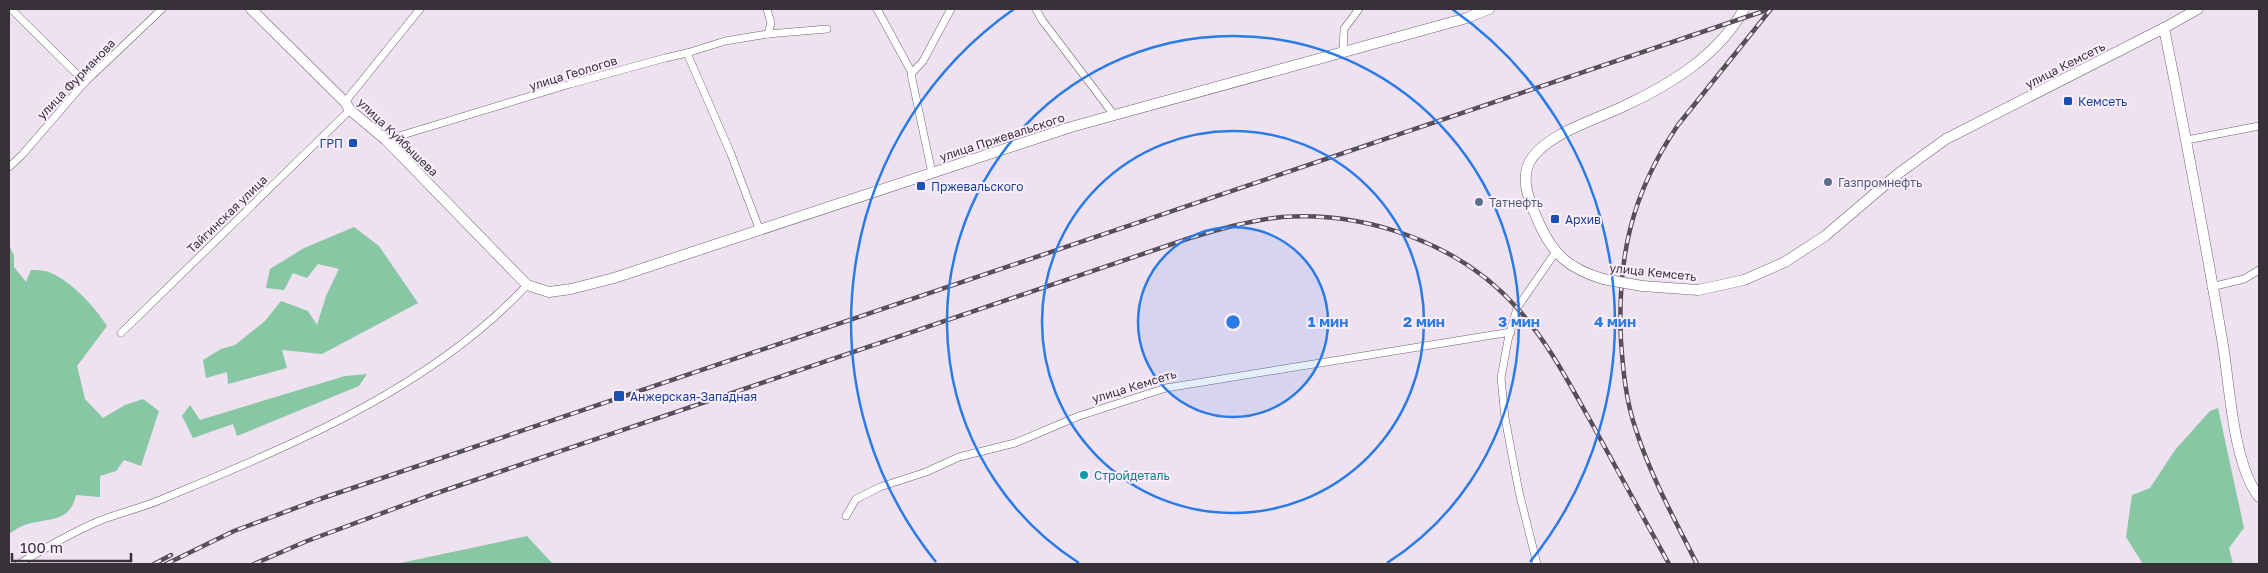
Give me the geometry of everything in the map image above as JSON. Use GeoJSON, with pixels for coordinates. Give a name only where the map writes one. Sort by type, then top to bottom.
{"type":"FeatureCollection","features":[{"type":"Feature","properties":{"kind":"main road","name":"улица Куйбышева"},"geometry":{"type":"LineString","coordinates":[[251,9],[347,106],[386,140],[527,285]]}},
{"type":"Feature","properties":{"kind":"main road","name":"улица Пржевальского"},"geometry":{"type":"LineString","coordinates":[[527,285],[549,292],[571,290],[614,278],[1071,127],[1467,18],[1489,9]]}},
{"type":"Feature","properties":{"kind":"main road","name":"улица Кемсеть"},"geometry":{"type":"LineString","coordinates":[[1744,9],[1727,34],[1710,53],[1692,67],[1642,97],[1559,137],[1535,155],[1526,175],[1528,194],[1540,224],[1555,253],[1566,263],[1580,271],[1603,279],[1642,286],[1698,290],[1744,280],[1786,262],[1825,236],[1899,174],[1946,139],[2198,9]]}},
{"type":"Feature","properties":{"kind":"main road"},"geometry":{"type":"LineString","coordinates":[[2164,28],[2187,140],[2240,458],[2259,497]]}},
{"type":"Feature","properties":{"kind":"street"},"geometry":{"type":"LineString","coordinates":[[11,9],[85,82]]}},
{"type":"Feature","properties":{"kind":"street","name":"улица Фурманова"},"geometry":{"type":"LineString","coordinates":[[9,167],[22,155],[85,82],[162,9]]}},
{"type":"Feature","properties":{"kind":"street","name":"Тайгинская улица"},"geometry":{"type":"LineString","coordinates":[[121,333],[347,106],[420,9]]}},
{"type":"Feature","properties":{"kind":"street"},"geometry":{"type":"LineString","coordinates":[[767,9],[771,23],[768,34]]}},
{"type":"Feature","properties":{"kind":"street"},"geometry":{"type":"LineString","coordinates":[[877,9],[912,74],[932,174]]}},
{"type":"Feature","properties":{"kind":"street"},"geometry":{"type":"LineString","coordinates":[[912,74],[923,60],[950,9]]}},
{"type":"Feature","properties":{"kind":"street"},"geometry":{"type":"LineString","coordinates":[[1036,9],[1042,20],[1114,115]]}},
{"type":"Feature","properties":{"kind":"street"},"geometry":{"type":"LineString","coordinates":[[1342,52],[1344,29],[1359,9]]}},
{"type":"Feature","properties":{"kind":"street","name":"улица Геологов"},"geometry":{"type":"LineString","coordinates":[[386,140],[570,84],[665,58],[687,54],[725,41],[768,34],[827,29]]}},
{"type":"Feature","properties":{"kind":"street"},"geometry":{"type":"LineString","coordinates":[[687,54],[731,154],[760,230]]}},
{"type":"Feature","properties":{"kind":"street"},"geometry":{"type":"LineString","coordinates":[[2187,140],[2259,126]]}},
{"type":"Feature","properties":{"kind":"street"},"geometry":{"type":"LineString","coordinates":[[1537,564],[1519,492],[1502,396],[1501,378],[1508,340],[1517,308],[1555,253]]}},
{"type":"Feature","properties":{"kind":"street"},"geometry":{"type":"LineString","coordinates":[[2212,287],[2244,279],[2259,270]]}},
{"type":"Feature","properties":{"kind":"street"},"geometry":{"type":"LineString","coordinates":[[19,564],[44,548],[100,521],[158,501],[332,424],[378,400],[467,341],[511,302],[527,285]]}},
{"type":"Feature","properties":{"kind":"street","name":"улица Кемсеть"},"geometry":{"type":"LineString","coordinates":[[846,516],[856,499],[880,487],[926,472],[959,457],[1016,443],[1079,416],[1166,388],[1209,379],[1511,332]]}},
{"type":"Feature","properties":{"kind":"green space"},"geometry":{"type":"Polygon","coordinates":[[[354,227],[379,246],[418,303],[322,354],[282,350],[287,368],[228,384],[227,372],[206,378],[203,360],[221,349],[235,345],[265,321],[281,301],[308,311],[317,325],[326,296],[339,269],[318,264],[307,278],[293,273],[284,290],[266,288],[270,269],[304,248],[354,227]]]}},
{"type":"Feature","properties":{"kind":"green space"},"geometry":{"type":"Polygon","coordinates":[[[9,246],[14,255],[14,267],[26,282],[31,270],[46,271],[59,277],[82,296],[107,326],[77,366],[85,399],[103,418],[125,405],[143,399],[159,411],[141,466],[124,460],[116,471],[100,476],[100,497],[76,495],[73,505],[62,516],[30,523],[9,534],[9,246]]]}},
{"type":"Feature","properties":{"kind":"green space"},"geometry":{"type":"Polygon","coordinates":[[[367,374],[359,386],[237,436],[233,424],[193,438],[182,416],[190,405],[200,420],[345,376],[367,374]]]}},
{"type":"Feature","properties":{"kind":"green space"},"geometry":{"type":"Polygon","coordinates":[[[2218,408],[2244,528],[2229,548],[2233,564],[2143,564],[2126,537],[2132,495],[2150,488],[2175,450],[2210,411],[2218,408]]]}},
{"type":"Feature","properties":{"kind":"green space"},"geometry":{"type":"Polygon","coordinates":[[[527,536],[552,563],[396,564],[527,536]]]}},
{"type":"Feature","properties":{"kind":"railway"},"geometry":{"type":"LineString","coordinates":[[166,564],[234,531],[317,500],[1770,9]]}},
{"type":"Feature","properties":{"kind":"railway"},"geometry":{"type":"LineString","coordinates":[[1697,564],[1649,465],[1636,430],[1627,397],[1620,311],[1625,255],[1630,228],[1638,202],[1662,151],[1678,125],[1771,9]]}},
{"type":"Feature","properties":{"kind":"railway"},"geometry":{"type":"LineString","coordinates":[[254,564],[307,541],[431,495],[1190,238],[1259,220],[1282,217],[1347,220],[1379,226],[1410,236],[1440,250],[1469,266],[1494,285],[1528,321],[1557,363],[1669,564]]}},
{"type":"Feature","properties":{"kind":"railway"},"geometry":{"type":"LineString","coordinates":[[154,564],[171,555]]}},
{"type":"Feature","properties":{"kind":"place","name":"Кемсеть"},"geometry":{"type":"Point","coordinates":[2068,101]}},
{"type":"Feature","properties":{"kind":"place","name":"ГРП"},"geometry":{"type":"Point","coordinates":[353,143]}},
{"type":"Feature","properties":{"kind":"place","name":"Газпромнефть"},"geometry":{"type":"Point","coordinates":[1828,182]}},
{"type":"Feature","properties":{"kind":"place","name":"Пржевальского"},"geometry":{"type":"Point","coordinates":[921,186]}},
{"type":"Feature","properties":{"kind":"place","name":"Татнефть"},"geometry":{"type":"Point","coordinates":[1479,202]}},
{"type":"Feature","properties":{"kind":"place","name":"Архив"},"geometry":{"type":"Point","coordinates":[1555,219]}},
{"type":"Feature","properties":{"kind":"place","name":"Анжерская-Западная"},"geometry":{"type":"Point","coordinates":[619,396]}},
{"type":"Feature","properties":{"kind":"place","name":"Стройдеталь"},"geometry":{"type":"Point","coordinates":[1084,475]}}]}
